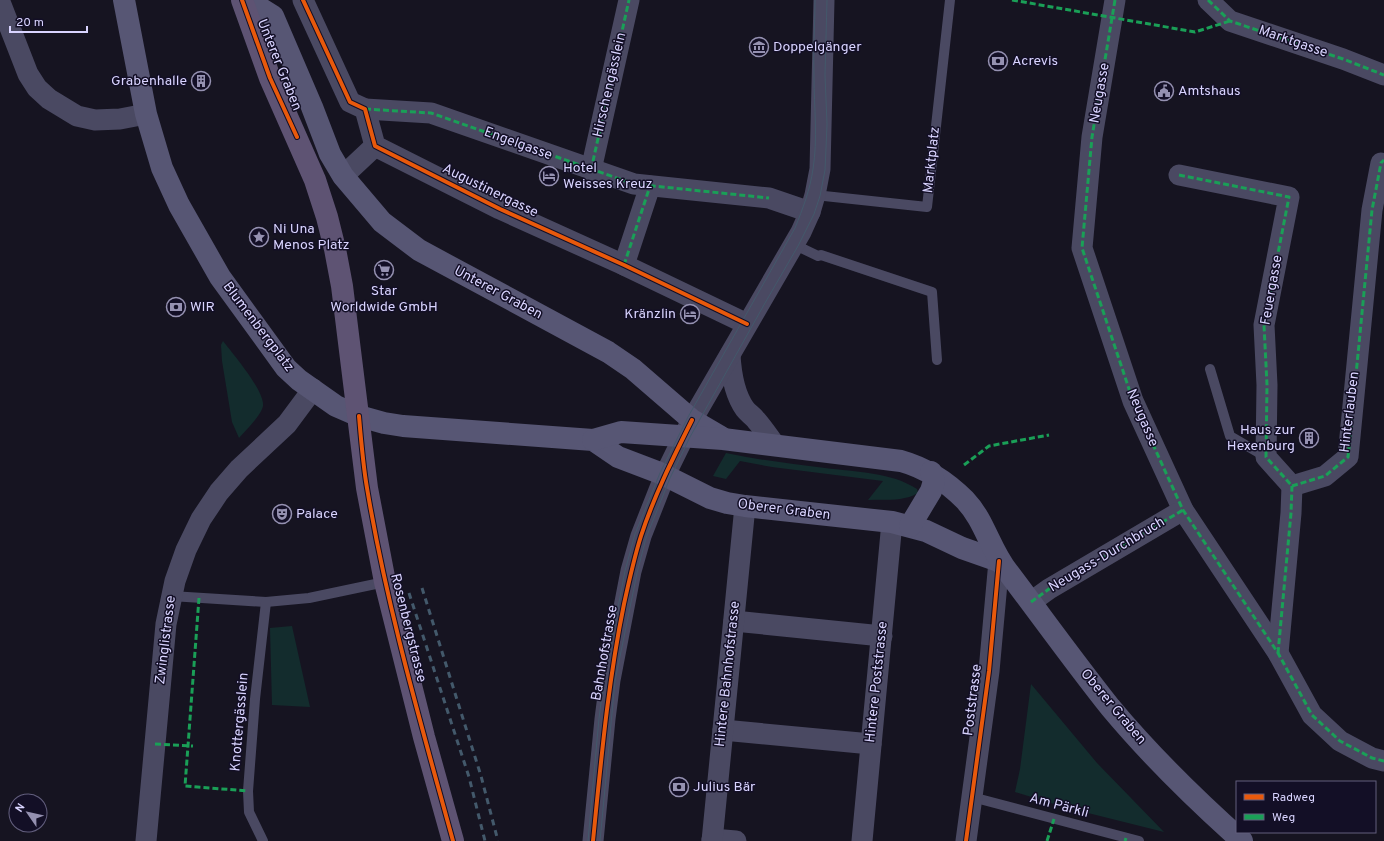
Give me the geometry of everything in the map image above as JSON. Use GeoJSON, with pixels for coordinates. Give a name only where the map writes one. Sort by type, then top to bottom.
{"type":"FeatureCollection","features":[{"type":"Feature","properties":{"kind":"main road","name":"Blumenbergplatz"},"geometry":{"type":"LineString","coordinates":[[124,0],[146,114],[162,168],[178,205],[220,277],[286,368],[299,380],[336,406],[359,416],[403,426],[592,440],[618,457],[665,475]]}},
{"type":"Feature","properties":{"kind":"main road","name":"Unterer Graben"},"geometry":{"type":"LineString","coordinates":[[242,0],[270,78],[315,180],[327,217],[342,286],[359,416]]}},
{"type":"Feature","properties":{"kind":"main road","name":"Unterer Graben"},"geometry":{"type":"LineString","coordinates":[[247,0],[273,16],[312,107],[330,154],[343,176],[382,222],[419,250],[608,352],[632,369],[688,428]]}},
{"type":"Feature","properties":{"kind":"main road","name":"Rosenbergstrasse"},"geometry":{"type":"LineString","coordinates":[[359,416],[367,488],[385,582],[424,738],[453,841]]}},
{"type":"Feature","properties":{"kind":"main road","name":"Oberer Graben"},"geometry":{"type":"LineString","coordinates":[[592,440],[621,432],[688,428],[723,439],[901,461],[917,465],[931,472],[949,485],[974,511],[986,531],[999,561],[1111,708],[1150,752],[1235,837]]}},
{"type":"Feature","properties":{"kind":"main road"},"geometry":{"type":"LineString","coordinates":[[901,524],[931,491],[934,481],[931,472]]}},
{"type":"Feature","properties":{"kind":"main road","name":"Oberer Graben"},"geometry":{"type":"LineString","coordinates":[[665,475],[710,498],[726,503],[901,524],[935,535],[962,548],[999,561]]}},
{"type":"Feature","properties":{"kind":"street"},"geometry":{"type":"LineString","coordinates":[[303,0],[350,102],[365,109],[375,146],[343,176]]}},
{"type":"Feature","properties":{"kind":"street","name":"Hirschengässlein"},"geometry":{"type":"LineString","coordinates":[[591,170],[629,0]]}},
{"type":"Feature","properties":{"kind":"street"},"geometry":{"type":"LineString","coordinates":[[688,428],[793,244],[812,203],[820,169],[824,0]]}},
{"type":"Feature","properties":{"kind":"street","name":"Neugasse"},"geometry":{"type":"LineString","coordinates":[[1116,0],[1092,137],[1082,248],[1134,402],[1183,510],[1278,653],[1312,715],[1340,741],[1372,758],[1384,761]]}},
{"type":"Feature","properties":{"kind":"street","name":"Marktgasse"},"geometry":{"type":"LineString","coordinates":[[1208,0],[1230,21],[1343,59],[1384,75]]}},
{"type":"Feature","properties":{"kind":"street"},"geometry":{"type":"LineString","coordinates":[[0,2],[28,74],[37,88],[49,99],[77,116],[95,120],[120,119],[146,114]]}},
{"type":"Feature","properties":{"kind":"street","name":"Engelgasse"},"geometry":{"type":"LineString","coordinates":[[365,109],[431,113],[634,184],[812,203]]}},
{"type":"Feature","properties":{"kind":"street","name":"Augustinergasse"},"geometry":{"type":"LineString","coordinates":[[375,146],[500,209],[624,264],[746,324]]}},
{"type":"Feature","properties":{"kind":"street","name":"Hinterlauben"},"geometry":{"type":"LineString","coordinates":[[1292,486],[1325,476],[1348,457],[1372,210],[1381,163]]}},
{"type":"Feature","properties":{"kind":"street","name":"Feuergasse"},"geometry":{"type":"LineString","coordinates":[[1179,175],[1289,197],[1264,325],[1267,384],[1266,457]]}},
{"type":"Feature","properties":{"kind":"street"},"geometry":{"type":"LineString","coordinates":[[624,264],[650,186]]}},
{"type":"Feature","properties":{"kind":"street"},"geometry":{"type":"LineString","coordinates":[[730,355],[730,364],[738,394],[745,408],[775,445]]}},
{"type":"Feature","properties":{"kind":"street","name":"Zwinglistrasse"},"geometry":{"type":"LineString","coordinates":[[146,841],[166,624],[175,581],[186,550],[201,519],[219,492],[240,469],[287,424],[313,389]]}},
{"type":"Feature","properties":{"kind":"street","name":"Bahnhofstrasse"},"geometry":{"type":"LineString","coordinates":[[594,841],[610,680],[631,571],[641,536],[665,475],[688,428]]}},
{"type":"Feature","properties":{"kind":"street"},"geometry":{"type":"LineString","coordinates":[[1266,457],[1292,486],[1291,513],[1278,653]]}},
{"type":"Feature","properties":{"kind":"street","name":"Hintere Bahnhofstrasse"},"geometry":{"type":"LineString","coordinates":[[712,840],[745,506]]}},
{"type":"Feature","properties":{"kind":"street","name":"Neugass-Durchbruch"},"geometry":{"type":"LineString","coordinates":[[1031,602],[1049,589],[1183,510]]}},
{"type":"Feature","properties":{"kind":"street","name":"Hintere Poststrasse"},"geometry":{"type":"LineString","coordinates":[[862,841],[882,636],[901,524]]}},
{"type":"Feature","properties":{"kind":"street","name":"Poststrasse"},"geometry":{"type":"LineString","coordinates":[[966,841],[988,672],[999,561]]}},
{"type":"Feature","properties":{"kind":"street"},"geometry":{"type":"LineString","coordinates":[[734,621],[882,636]]}},
{"type":"Feature","properties":{"kind":"street"},"geometry":{"type":"LineString","coordinates":[[722,730],[871,744]]}},
{"type":"Feature","properties":{"kind":"street"},"geometry":{"type":"LineString","coordinates":[[712,840],[736,841]]}},
{"type":"Feature","properties":{"kind":"lane","name":"Marktplatz"},"geometry":{"type":"LineString","coordinates":[[812,203],[927,207],[950,0]]}},
{"type":"Feature","properties":{"kind":"lane"},"geometry":{"type":"LineString","coordinates":[[793,244],[818,256],[821,255],[932,292],[937,360]]}},
{"type":"Feature","properties":{"kind":"lane"},"geometry":{"type":"LineString","coordinates":[[1210,369],[1230,436],[1266,457]]}},
{"type":"Feature","properties":{"kind":"lane"},"geometry":{"type":"LineString","coordinates":[[171,596],[266,602],[309,598],[385,582]]}},
{"type":"Feature","properties":{"kind":"lane","name":"Knottergässlein"},"geometry":{"type":"LineString","coordinates":[[264,841],[249,812],[248,791],[255,699],[266,602]]}},
{"type":"Feature","properties":{"kind":"lane","name":"Am Pärkli"},"geometry":{"type":"LineString","coordinates":[[972,797],[1139,841]]}},
{"type":"Feature","properties":{"kind":"green space"},"geometry":{"type":"Polygon","coordinates":[[[223,341],[248,373],[262,399],[262,410],[239,438],[232,422],[222,361],[221,345],[223,341]]]}},
{"type":"Feature","properties":{"kind":"green space"},"geometry":{"type":"Polygon","coordinates":[[[726,453],[776,462],[885,476],[907,483],[917,489],[918,493],[900,499],[868,500],[883,481],[772,467],[740,461],[726,479],[713,476],[726,453]]]}},
{"type":"Feature","properties":{"kind":"green space"},"geometry":{"type":"Polygon","coordinates":[[[292,626],[310,707],[272,705],[270,628],[292,626]]]}},
{"type":"Feature","properties":{"kind":"green space"},"geometry":{"type":"Polygon","coordinates":[[[1031,684],[1097,763],[1164,832],[1064,807],[1015,792],[1020,769],[1031,684]]]}},
{"type":"Feature","properties":{"kind":"tram line"},"geometry":{"type":"LineString","coordinates":[[588,841],[599,718],[604,680],[625,571],[635,534],[660,473],[688,417],[795,228],[808,192],[812,177],[815,146],[815,0]]}},
{"type":"Feature","properties":{"kind":"tram line"},"geometry":{"type":"LineString","coordinates":[[600,841],[615,681],[637,573],[646,538],[670,478],[690,437],[798,246],[814,214],[820,196],[825,170],[827,124],[825,75],[827,0]]}},
{"type":"Feature","properties":{"kind":"railway"},"geometry":{"type":"LineString","coordinates":[[422,588],[481,776],[498,841]]}},
{"type":"Feature","properties":{"kind":"railway"},"geometry":{"type":"LineString","coordinates":[[409,593],[469,777],[485,841]]}},
{"type":"Feature","properties":{"kind":"marked path"},"geometry":{"type":"LineString","coordinates":[[591,170],[629,0]]}},
{"type":"Feature","properties":{"kind":"marked path"},"geometry":{"type":"LineString","coordinates":[[1012,0],[1195,32],[1230,21]]}},
{"type":"Feature","properties":{"kind":"marked path"},"geometry":{"type":"LineString","coordinates":[[1115,0],[1092,137],[1082,248],[1133,401],[1183,510],[1278,653],[1312,715],[1340,741],[1372,758],[1384,761]]}},
{"type":"Feature","properties":{"kind":"marked path"},"geometry":{"type":"LineString","coordinates":[[1208,0],[1230,21],[1343,59],[1384,75]]}},
{"type":"Feature","properties":{"kind":"marked path"},"geometry":{"type":"LineString","coordinates":[[365,109],[431,113],[634,184],[769,198]]}},
{"type":"Feature","properties":{"kind":"marked path"},"geometry":{"type":"LineString","coordinates":[[1292,486],[1325,476],[1348,457],[1372,210],[1381,163],[1384,160]]}},
{"type":"Feature","properties":{"kind":"marked path"},"geometry":{"type":"LineString","coordinates":[[1179,175],[1289,197],[1264,325],[1267,385],[1266,457],[1292,486]]}},
{"type":"Feature","properties":{"kind":"marked path"},"geometry":{"type":"LineString","coordinates":[[624,265],[650,186]]}},
{"type":"Feature","properties":{"kind":"marked path"},"geometry":{"type":"LineString","coordinates":[[964,465],[989,446],[1049,435]]}},
{"type":"Feature","properties":{"kind":"marked path"},"geometry":{"type":"LineString","coordinates":[[1278,653],[1291,513],[1292,486]]}},
{"type":"Feature","properties":{"kind":"marked path"},"geometry":{"type":"LineString","coordinates":[[1031,602],[1049,589],[1183,510]]}},
{"type":"Feature","properties":{"kind":"marked path"},"geometry":{"type":"LineString","coordinates":[[199,598],[185,786],[248,791]]}},
{"type":"Feature","properties":{"kind":"marked path"},"geometry":{"type":"LineString","coordinates":[[155,744],[193,746]]}},
{"type":"Feature","properties":{"kind":"marked path"},"geometry":{"type":"LineString","coordinates":[[1047,841],[1054,819]]}},
{"type":"Feature","properties":{"kind":"cycle path"},"geometry":{"type":"LineString","coordinates":[[242,0],[270,78],[297,137]]}},
{"type":"Feature","properties":{"kind":"cycle path"},"geometry":{"type":"LineString","coordinates":[[303,0],[350,102],[365,109],[375,146],[500,209],[624,265],[747,324]]}},
{"type":"Feature","properties":{"kind":"cycle path"},"geometry":{"type":"LineString","coordinates":[[359,416],[366,479],[384,577],[417,710],[453,841]]}},
{"type":"Feature","properties":{"kind":"cycle path"},"geometry":{"type":"LineString","coordinates":[[593,841],[609,692],[618,633],[630,578],[641,536],[652,506],[692,420]]}},
{"type":"Feature","properties":{"kind":"cycle path"},"geometry":{"type":"LineString","coordinates":[[966,841],[989,671],[999,561]]}},
{"type":"Feature","properties":{"kind":"place","name":"Doppelgänger"},"geometry":{"type":"Point","coordinates":[759,47]}},
{"type":"Feature","properties":{"kind":"place","name":"Acrevis"},"geometry":{"type":"Point","coordinates":[998,61]}},
{"type":"Feature","properties":{"kind":"place","name":"Grabenhalle"},"geometry":{"type":"Point","coordinates":[201,81]}},
{"type":"Feature","properties":{"kind":"place","name":"Amtshaus"},"geometry":{"type":"Point","coordinates":[1164,91]}},
{"type":"Feature","properties":{"kind":"place","name":"Hotel Weisses Kreuz"},"geometry":{"type":"Point","coordinates":[549,176]}},
{"type":"Feature","properties":{"kind":"place","name":"Ni Una Menos Platz"},"geometry":{"type":"Point","coordinates":[259,237]}},
{"type":"Feature","properties":{"kind":"place","name":"Star Worldwide GmbH"},"geometry":{"type":"Point","coordinates":[384,270]}},
{"type":"Feature","properties":{"kind":"place","name":"WIR"},"geometry":{"type":"Point","coordinates":[176,307]}},
{"type":"Feature","properties":{"kind":"place","name":"Kränzlin"},"geometry":{"type":"Point","coordinates":[690,314]}},
{"type":"Feature","properties":{"kind":"place","name":"Haus zur Hexenburg"},"geometry":{"type":"Point","coordinates":[1309,438]}},
{"type":"Feature","properties":{"kind":"place","name":"Palace"},"geometry":{"type":"Point","coordinates":[282,514]}},
{"type":"Feature","properties":{"kind":"place","name":"Julius Bär"},"geometry":{"type":"Point","coordinates":[679,787]}}]}
